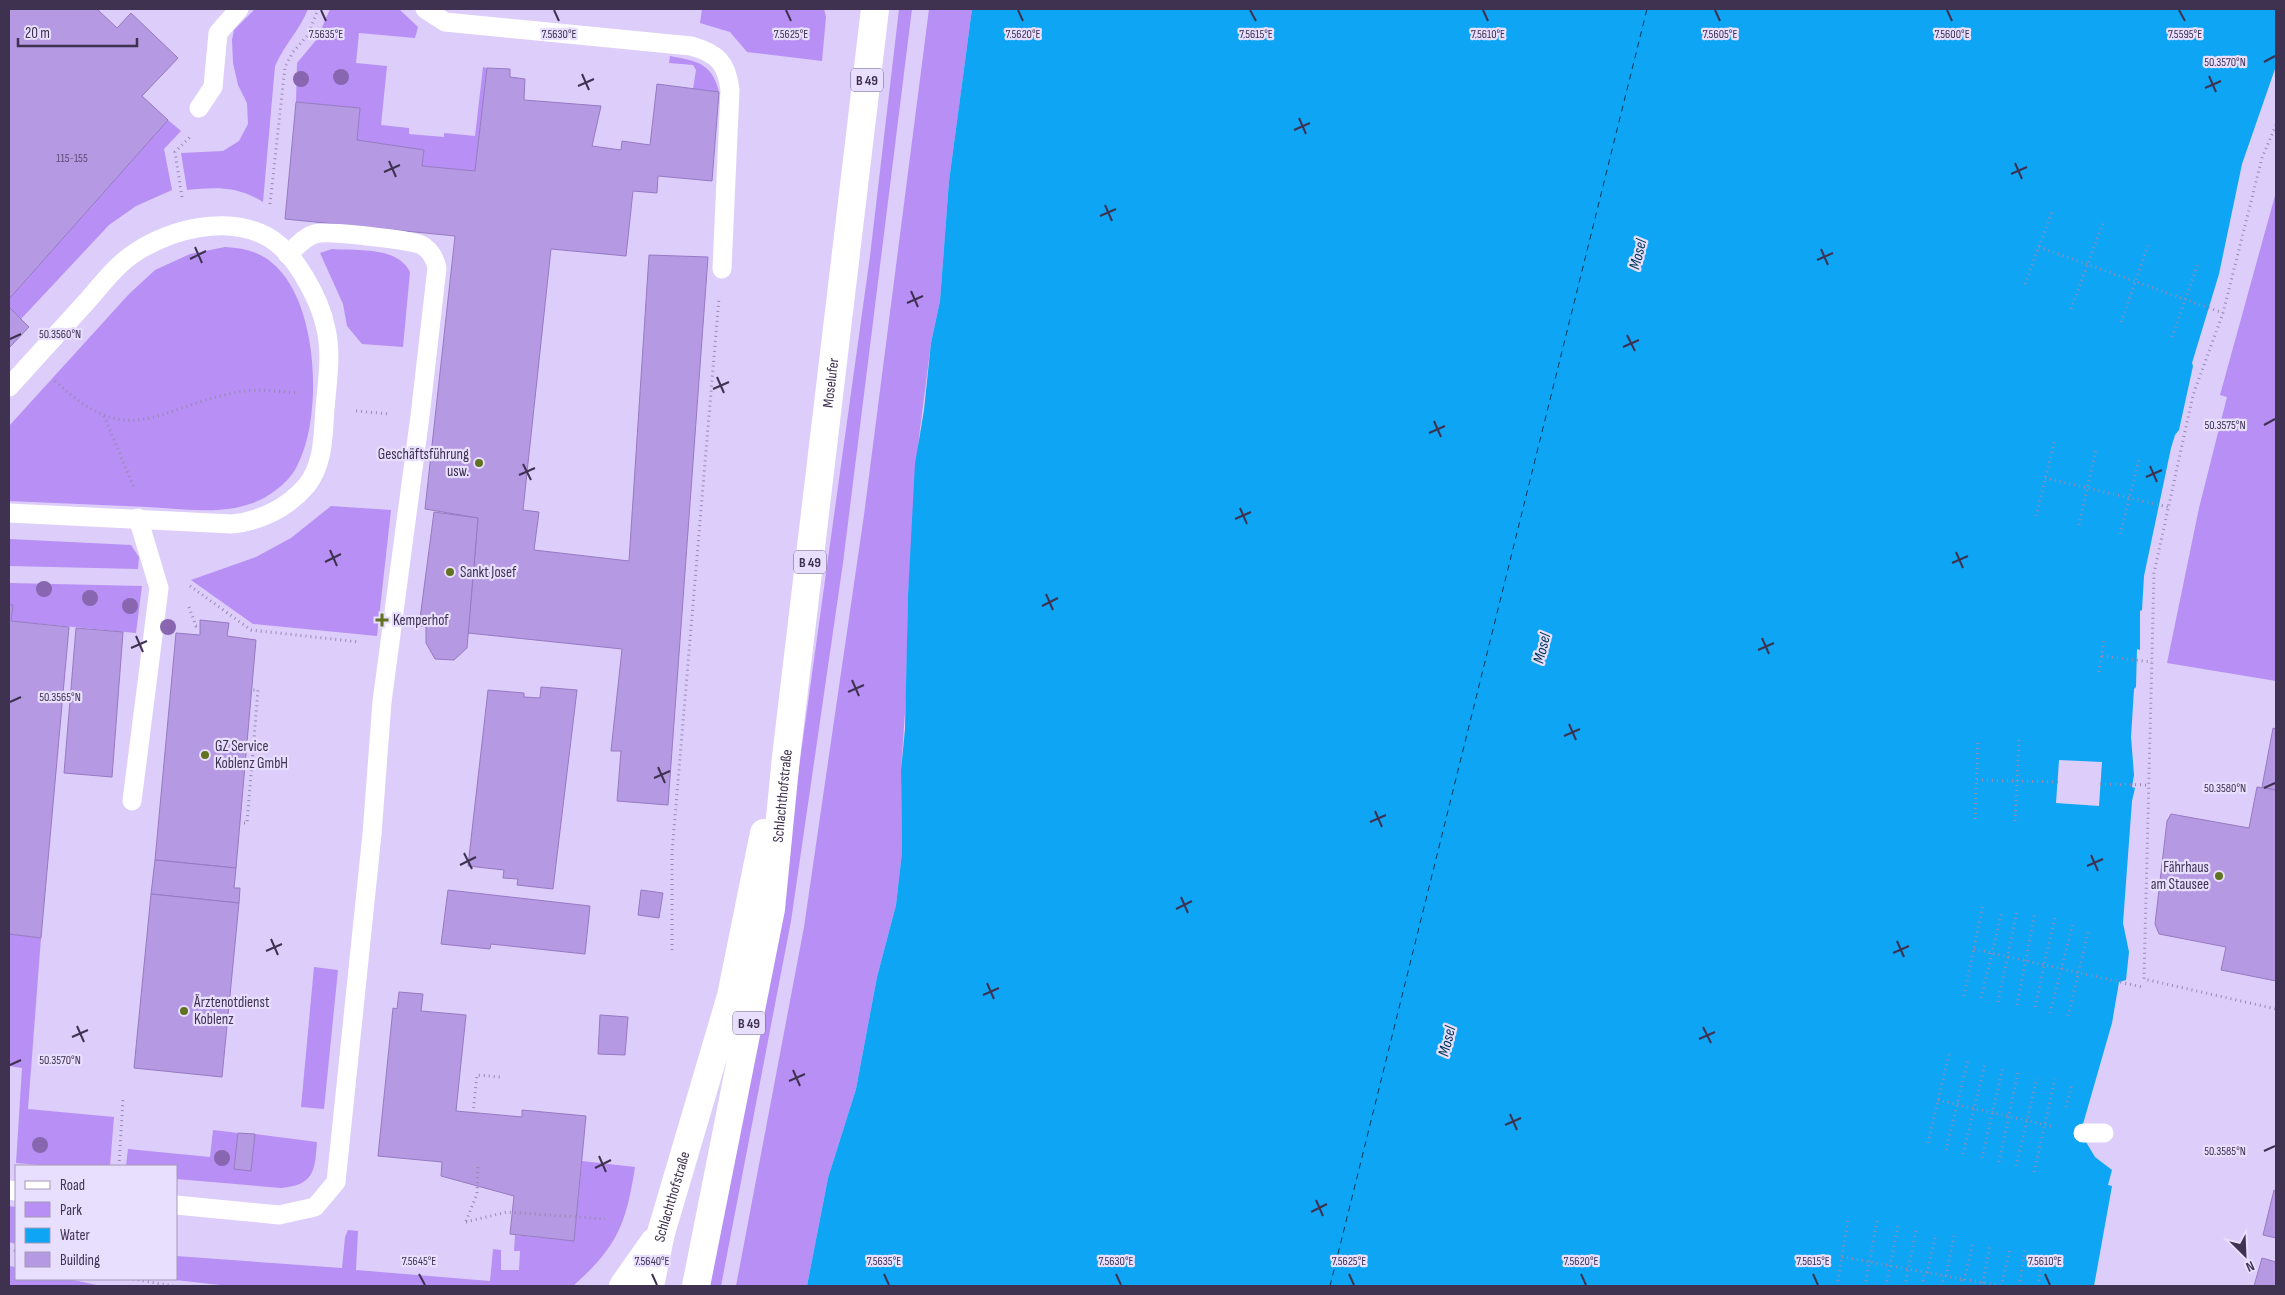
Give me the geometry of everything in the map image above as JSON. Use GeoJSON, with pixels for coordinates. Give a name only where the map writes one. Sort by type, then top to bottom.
{"type":"FeatureCollection","features":[{"type":"Feature","properties":{"kind":"main road","name":"Moselufer"},"geometry":{"type":"LineString","coordinates":[[786,757],[875,9]]}},
{"type":"Feature","properties":{"kind":"main road","name":"Schlachthofstraße"},"geometry":{"type":"LineString","coordinates":[[650,1286],[661,1233],[732,996],[759,854],[786,757]]}},
{"type":"Feature","properties":{"kind":"main road","name":"Schlachthofstraße"},"geometry":{"type":"LineString","coordinates":[[696,1286],[771,909],[786,757]]}},
{"type":"Feature","properties":{"kind":"main road"},"geometry":{"type":"LineString","coordinates":[[623,1286],[661,1233]]}},
{"type":"Feature","properties":{"kind":"lane"},"geometry":{"type":"LineString","coordinates":[[199,108],[213,87],[218,33],[239,9]]}},
{"type":"Feature","properties":{"kind":"lane"},"geometry":{"type":"LineString","coordinates":[[425,9],[445,22],[691,46],[707,50],[718,58],[728,74],[730,90],[718,192],[722,269]]}},
{"type":"Feature","properties":{"kind":"lane"},"geometry":{"type":"LineString","coordinates":[[9,387],[125,260],[150,244],[180,232],[226,226],[249,229],[268,236],[288,255],[311,290],[327,331],[328,364],[322,450],[313,475],[307,485],[286,504],[261,518],[232,524],[9,512]]}},
{"type":"Feature","properties":{"kind":"lane"},"geometry":{"type":"LineString","coordinates":[[178,1205],[279,1215],[315,1207],[336,1182],[389,645],[438,268],[432,254],[419,244],[323,232],[307,237],[288,255]]}},
{"type":"Feature","properties":{"kind":"lane"},"geometry":{"type":"LineString","coordinates":[[132,801],[159,588],[138,518]]}},
{"type":"Feature","properties":{"kind":"lane"},"geometry":{"type":"LineString","coordinates":[[2083,1133],[2104,1133]]}},
{"type":"Feature","properties":{"kind":"path"},"geometry":{"type":"LineString","coordinates":[[269,212],[285,67],[293,52],[308,35],[318,9]]}},
{"type":"Feature","properties":{"kind":"path"},"geometry":{"type":"LineString","coordinates":[[2276,125],[2262,158],[2223,313],[2193,395],[2154,573],[2144,979],[2276,1009]]}},
{"type":"Feature","properties":{"kind":"path"},"geometry":{"type":"LineString","coordinates":[[175,152],[182,197]]}},
{"type":"Feature","properties":{"kind":"path"},"geometry":{"type":"LineString","coordinates":[[2025,284],[2053,209]]}},
{"type":"Feature","properties":{"kind":"path"},"geometry":{"type":"LineString","coordinates":[[2071,309],[2103,223]]}},
{"type":"Feature","properties":{"kind":"path"},"geometry":{"type":"LineString","coordinates":[[2121,322],[2150,243]]}},
{"type":"Feature","properties":{"kind":"path"},"geometry":{"type":"LineString","coordinates":[[2039,247],[2185,301],[2223,313]]}},
{"type":"Feature","properties":{"kind":"path"},"geometry":{"type":"LineString","coordinates":[[2172,337],[2198,264]]}},
{"type":"Feature","properties":{"kind":"path"},"geometry":{"type":"LineString","coordinates":[[672,950],[672,852],[722,269]]}},
{"type":"Feature","properties":{"kind":"path"},"geometry":{"type":"LineString","coordinates":[[53,378],[73,397],[104,416],[122,421],[143,420],[233,393],[256,390],[303,394]]}},
{"type":"Feature","properties":{"kind":"path"},"geometry":{"type":"LineString","coordinates":[[351,410],[420,416]]}},
{"type":"Feature","properties":{"kind":"path"},"geometry":{"type":"LineString","coordinates":[[104,416],[135,489]]}},
{"type":"Feature","properties":{"kind":"path"},"geometry":{"type":"LineString","coordinates":[[2036,516],[2055,439]]}},
{"type":"Feature","properties":{"kind":"path"},"geometry":{"type":"LineString","coordinates":[[2078,525],[2096,449]]}},
{"type":"Feature","properties":{"kind":"path"},"geometry":{"type":"LineString","coordinates":[[2120,534],[2139,460]]}},
{"type":"Feature","properties":{"kind":"path"},"geometry":{"type":"LineString","coordinates":[[2045,478],[2168,507]]}},
{"type":"Feature","properties":{"kind":"path"},"geometry":{"type":"LineString","coordinates":[[186,583],[251,630],[389,645]]}},
{"type":"Feature","properties":{"kind":"path"},"geometry":{"type":"LineString","coordinates":[[2099,672],[2104,639]]}},
{"type":"Feature","properties":{"kind":"path"},"geometry":{"type":"LineString","coordinates":[[2102,656],[2152,662]]}},
{"type":"Feature","properties":{"kind":"path"},"geometry":{"type":"LineString","coordinates":[[239,823],[247,823],[258,690],[252,690]]}},
{"type":"Feature","properties":{"kind":"path"},"geometry":{"type":"LineString","coordinates":[[1975,819],[1978,740]]}},
{"type":"Feature","properties":{"kind":"path"},"geometry":{"type":"LineString","coordinates":[[2015,821],[2019,740]]}},
{"type":"Feature","properties":{"kind":"path"},"geometry":{"type":"LineString","coordinates":[[1977,780],[2058,782]]}},
{"type":"Feature","properties":{"kind":"path"},"geometry":{"type":"LineString","coordinates":[[2100,784],[2149,785]]}},
{"type":"Feature","properties":{"kind":"path"},"geometry":{"type":"LineString","coordinates":[[1964,996],[1982,904]]}},
{"type":"Feature","properties":{"kind":"path"},"geometry":{"type":"LineString","coordinates":[[1981,998],[2002,911]]}},
{"type":"Feature","properties":{"kind":"path"},"geometry":{"type":"LineString","coordinates":[[1998,1002],[2017,911]]}},
{"type":"Feature","properties":{"kind":"path"},"geometry":{"type":"LineString","coordinates":[[2017,1005],[2036,912]]}},
{"type":"Feature","properties":{"kind":"path"},"geometry":{"type":"LineString","coordinates":[[2035,1007],[2055,916]]}},
{"type":"Feature","properties":{"kind":"path"},"geometry":{"type":"LineString","coordinates":[[2050,1013],[2073,923]]}},
{"type":"Feature","properties":{"kind":"path"},"geometry":{"type":"LineString","coordinates":[[2068,1016],[2089,929]]}},
{"type":"Feature","properties":{"kind":"path"},"geometry":{"type":"LineString","coordinates":[[1974,949],[2142,987]]}},
{"type":"Feature","properties":{"kind":"path"},"geometry":{"type":"LineString","coordinates":[[1928,1143],[1949,1054]]}},
{"type":"Feature","properties":{"kind":"path"},"geometry":{"type":"LineString","coordinates":[[1946,1150],[1968,1060]]}},
{"type":"Feature","properties":{"kind":"path"},"geometry":{"type":"LineString","coordinates":[[1963,1154],[1985,1064]]}},
{"type":"Feature","properties":{"kind":"path"},"geometry":{"type":"LineString","coordinates":[[1982,1158],[2003,1067]]}},
{"type":"Feature","properties":{"kind":"path"},"geometry":{"type":"LineString","coordinates":[[1999,1162],[2018,1072]]}},
{"type":"Feature","properties":{"kind":"path"},"geometry":{"type":"LineString","coordinates":[[473,1113],[477,1075],[501,1077]]}},
{"type":"Feature","properties":{"kind":"path"},"geometry":{"type":"LineString","coordinates":[[2016,1166],[2036,1078]]}},
{"type":"Feature","properties":{"kind":"path"},"geometry":{"type":"LineString","coordinates":[[2034,1172],[2055,1079]]}},
{"type":"Feature","properties":{"kind":"path"},"geometry":{"type":"LineString","coordinates":[[119,1165],[123,1098]]}},
{"type":"Feature","properties":{"kind":"path"},"geometry":{"type":"LineString","coordinates":[[1938,1100],[2083,1133]]}},
{"type":"Feature","properties":{"kind":"path"},"geometry":{"type":"LineString","coordinates":[[478,1166],[477,1194],[466,1222],[507,1212],[605,1219]]}},
{"type":"Feature","properties":{"kind":"path"},"geometry":{"type":"LineString","coordinates":[[1837,1286],[1848,1219]]}},
{"type":"Feature","properties":{"kind":"path"},"geometry":{"type":"LineString","coordinates":[[1865,1286],[1877,1221]]}},
{"type":"Feature","properties":{"kind":"path"},"geometry":{"type":"LineString","coordinates":[[1886,1286],[1898,1226]]}},
{"type":"Feature","properties":{"kind":"path"},"geometry":{"type":"LineString","coordinates":[[1905,1286],[1916,1230]]}},
{"type":"Feature","properties":{"kind":"path"},"geometry":{"type":"LineString","coordinates":[[1922,1286],[1936,1234]]}},
{"type":"Feature","properties":{"kind":"path"},"geometry":{"type":"LineString","coordinates":[[1941,1286],[1954,1236]]}},
{"type":"Feature","properties":{"kind":"path"},"geometry":{"type":"LineString","coordinates":[[1960,1286],[1973,1243]]}},
{"type":"Feature","properties":{"kind":"path"},"geometry":{"type":"LineString","coordinates":[[1983,1283],[1990,1244]]}},
{"type":"Feature","properties":{"kind":"path"},"geometry":{"type":"LineString","coordinates":[[1842,1257],[1963,1279],[1978,1284],[2001,1286],[2010,1248]]}},
{"type":"Feature","properties":{"kind":"path"},"geometry":{"type":"LineString","coordinates":[[2019,1286],[2025,1250]]}},
{"type":"Feature","properties":{"kind":"path"},"geometry":{"type":"LineString","coordinates":[[2038,1286],[2044,1256]]}},
{"type":"Feature","properties":{"kind":"path"},"geometry":{"type":"LineString","coordinates":[[152,1281],[173,1286]]}},
{"type":"Feature","properties":{"kind":"green space"},"geometry":{"type":"Polygon","coordinates":[[[255,9],[308,9],[275,66],[263,202],[235,190],[207,188],[187,190],[181,153],[223,151],[239,141],[248,124],[247,103],[238,85],[233,63],[232,40],[234,30],[255,9]]]}},
{"type":"Feature","properties":{"kind":"green space"},"geometry":{"type":"Polygon","coordinates":[[[330,9],[399,9],[418,27],[415,38],[359,33],[356,63],[387,66],[381,125],[409,128],[409,134],[444,137],[444,133],[475,136],[483,67],[487,68],[475,171],[422,166],[424,150],[357,140],[360,108],[296,102],[297,63],[317,39],[330,9]]]}},
{"type":"Feature","properties":{"kind":"green space"},"geometry":{"type":"Polygon","coordinates":[[[702,9],[824,9],[826,17],[822,61],[747,52],[730,32],[700,23],[702,9]]]}},
{"type":"Feature","properties":{"kind":"green space"},"geometry":{"type":"Polygon","coordinates":[[[899,9],[912,9],[843,563],[791,921],[721,1286],[706,1286],[778,919],[870,256],[899,9]]]}},
{"type":"Feature","properties":{"kind":"green space"},"geometry":{"type":"Polygon","coordinates":[[[929,9],[972,9],[949,181],[940,301],[931,343],[919,437],[908,595],[906,698],[901,770],[902,852],[896,905],[877,977],[856,1089],[828,1178],[807,1286],[736,1286],[804,927],[864,515],[929,9]]]}},
{"type":"Feature","properties":{"kind":"green space"},"geometry":{"type":"Polygon","coordinates":[[[670,56],[696,62],[708,69],[716,82],[719,92],[693,89],[696,70],[693,65],[669,63],[670,56]]]}},
{"type":"Feature","properties":{"kind":"green space"},"geometry":{"type":"Polygon","coordinates":[[[168,120],[181,131],[164,149],[172,190],[136,206],[109,225],[21,319],[9,308],[9,299],[168,120]]]}},
{"type":"Feature","properties":{"kind":"green space"},"geometry":{"type":"Polygon","coordinates":[[[2276,192],[2276,681],[2167,663],[2199,508],[2227,397],[2220,395],[2276,192]]]}},
{"type":"Feature","properties":{"kind":"green space"},"geometry":{"type":"Polygon","coordinates":[[[225,247],[250,251],[261,255],[271,262],[287,279],[299,303],[307,330],[312,360],[313,391],[311,420],[305,446],[293,474],[265,497],[253,503],[228,509],[188,510],[9,501],[9,426],[129,294],[155,270],[190,254],[225,247]]]}},
{"type":"Feature","properties":{"kind":"green space"},"geometry":{"type":"Polygon","coordinates":[[[332,249],[365,250],[386,254],[404,264],[410,272],[403,347],[362,344],[347,326],[343,304],[320,253],[332,249]]]}},
{"type":"Feature","properties":{"kind":"green space"},"geometry":{"type":"Polygon","coordinates":[[[331,506],[391,510],[377,636],[253,624],[191,580],[256,557],[291,538],[331,506]]]}},
{"type":"Feature","properties":{"kind":"green space"},"geometry":{"type":"Polygon","coordinates":[[[9,539],[131,545],[139,557],[138,569],[9,566],[9,539]]]}},
{"type":"Feature","properties":{"kind":"green space"},"geometry":{"type":"Polygon","coordinates":[[[9,583],[142,586],[136,633],[11,621],[13,605],[9,605],[9,583]]]}},
{"type":"Feature","properties":{"kind":"green space"},"geometry":{"type":"Polygon","coordinates":[[[9,934],[41,938],[28,1109],[114,1117],[110,1165],[16,1163],[22,1068],[9,1066],[9,934]]]}},
{"type":"Feature","properties":{"kind":"green space"},"geometry":{"type":"Polygon","coordinates":[[[314,967],[338,970],[324,1109],[301,1107],[314,967]]]}},
{"type":"Feature","properties":{"kind":"green space"},"geometry":{"type":"Polygon","coordinates":[[[213,1130],[238,1133],[234,1169],[251,1171],[255,1134],[317,1142],[311,1175],[300,1184],[281,1188],[178,1179],[178,1165],[126,1165],[128,1149],[210,1157],[213,1130]]]}},
{"type":"Feature","properties":{"kind":"green space"},"geometry":{"type":"Polygon","coordinates":[[[582,1161],[635,1167],[628,1205],[617,1234],[610,1247],[600,1259],[573,1286],[229,1286],[175,1280],[178,1280],[178,1256],[342,1268],[345,1237],[348,1230],[358,1231],[356,1270],[490,1281],[493,1249],[501,1250],[501,1270],[519,1270],[520,1251],[514,1251],[515,1235],[574,1241],[582,1161]]]}},
{"type":"Feature","properties":{"kind":"green space"},"geometry":{"type":"Polygon","coordinates":[[[9,1206],[15,1207],[15,1244],[9,1242],[9,1206]]]}},
{"type":"Feature","properties":{"kind":"green space"},"geometry":{"type":"Polygon","coordinates":[[[9,1266],[15,1267],[15,1280],[74,1280],[101,1286],[9,1286],[9,1266]]]}},
{"type":"Feature","properties":{"kind":"water","name":"Mosel"},"geometry":{"type":"Polygon","coordinates":[[[972,9],[2276,9],[2276,66],[2242,164],[2219,274],[2192,363],[2193,366],[2179,430],[2175,435],[2171,448],[2144,576],[2142,610],[2140,611],[2140,650],[2137,649],[2136,687],[2134,689],[2131,737],[2134,775],[2132,787],[2135,788],[2132,801],[2123,923],[2129,952],[2126,980],[2119,982],[2112,1023],[2083,1124],[2086,1142],[2095,1157],[2112,1170],[2108,1185],[2112,1186],[2094,1286],[807,1286],[828,1178],[856,1089],[877,977],[896,905],[902,852],[901,770],[905,729],[908,595],[915,464],[924,410],[931,343],[940,301],[949,181],[972,9]]]}},
{"type":"Feature","properties":{"kind":"pier"},"geometry":{"type":"Polygon","coordinates":[[[2059,760],[2102,762],[2099,806],[2056,803],[2059,760]]]}},
{"type":"Feature","properties":{"kind":"building"},"geometry":{"type":"Polygon","coordinates":[[[9,9],[97,9],[117,28],[131,13],[178,58],[142,96],[168,120],[9,299],[9,9]]]}},
{"type":"Feature","properties":{"kind":"building","name":"Geschäftsführung usw."},"geometry":{"type":"Polygon","coordinates":[[[487,68],[510,69],[510,77],[525,79],[524,100],[601,106],[592,146],[621,150],[622,141],[650,145],[657,84],[719,92],[712,181],[658,176],[657,193],[633,191],[626,256],[551,249],[523,510],[539,512],[534,550],[629,561],[649,255],[708,257],[668,805],[617,801],[621,751],[611,751],[622,649],[468,633],[478,518],[425,509],[455,236],[285,219],[296,102],[360,108],[357,140],[424,150],[422,166],[475,171],[487,68]]]}},
{"type":"Feature","properties":{"kind":"building"},"geometry":{"type":"Polygon","coordinates":[[[9,307],[29,327],[9,348],[9,307]]]}},
{"type":"Feature","properties":{"kind":"building","name":"Sankt Josef"},"geometry":{"type":"Polygon","coordinates":[[[434,512],[478,518],[467,648],[454,660],[435,659],[426,643],[426,627],[419,626],[434,512]]]}},
{"type":"Feature","properties":{"kind":"building"},"geometry":{"type":"Polygon","coordinates":[[[9,605],[13,605],[11,621],[69,627],[41,938],[9,934],[9,605]]]}},
{"type":"Feature","properties":{"kind":"building","name":"GZ Service Koblenz GmbH"},"geometry":{"type":"Polygon","coordinates":[[[200,620],[229,623],[227,636],[256,640],[236,868],[155,860],[176,633],[200,635],[200,620]]]}},
{"type":"Feature","properties":{"kind":"building"},"geometry":{"type":"Polygon","coordinates":[[[76,628],[123,632],[112,777],[64,773],[76,628]]]}},
{"type":"Feature","properties":{"kind":"building"},"geometry":{"type":"Polygon","coordinates":[[[541,687],[577,690],[553,889],[517,885],[518,879],[503,878],[504,870],[468,866],[488,690],[524,693],[524,697],[540,698],[541,687]]]}},
{"type":"Feature","properties":{"kind":"building"},"geometry":{"type":"Polygon","coordinates":[[[2273,728],[2276,729],[2276,790],[2262,787],[2273,728]]]}},
{"type":"Feature","properties":{"kind":"building","name":"Fährhaus am Stausee"},"geometry":{"type":"Polygon","coordinates":[[[2257,787],[2276,790],[2276,981],[2221,970],[2226,947],[2159,934],[2155,924],[2167,821],[2171,814],[2249,828],[2257,787]]]}},
{"type":"Feature","properties":{"kind":"building"},"geometry":{"type":"Polygon","coordinates":[[[155,860],[236,868],[234,888],[240,888],[239,903],[151,894],[155,860]]]}},
{"type":"Feature","properties":{"kind":"building"},"geometry":{"type":"Polygon","coordinates":[[[448,890],[590,906],[585,954],[491,944],[490,949],[441,944],[448,890]]]}},
{"type":"Feature","properties":{"kind":"building"},"geometry":{"type":"Polygon","coordinates":[[[641,890],[663,893],[659,918],[638,915],[641,890]]]}},
{"type":"Feature","properties":{"kind":"building","name":"Ärztenotdienst Koblenz"},"geometry":{"type":"Polygon","coordinates":[[[151,894],[239,903],[222,1077],[134,1068],[151,894]]]}},
{"type":"Feature","properties":{"kind":"building"},"geometry":{"type":"Polygon","coordinates":[[[399,992],[423,994],[421,1011],[466,1015],[456,1111],[522,1117],[522,1110],[586,1116],[574,1241],[510,1234],[514,1196],[441,1176],[442,1162],[378,1156],[393,1008],[397,1009],[399,992]]]}},
{"type":"Feature","properties":{"kind":"building"},"geometry":{"type":"Polygon","coordinates":[[[600,1015],[628,1017],[625,1055],[598,1054],[600,1015]]]}},
{"type":"Feature","properties":{"kind":"building"},"geometry":{"type":"Polygon","coordinates":[[[238,1133],[255,1134],[251,1171],[234,1169],[238,1133]]]}},
{"type":"Feature","properties":{"kind":"building"},"geometry":{"type":"Polygon","coordinates":[[[2274,1190],[2276,1191],[2276,1238],[2263,1235],[2274,1190]]]}},
{"type":"Feature","properties":{"kind":"building"},"geometry":{"type":"Polygon","coordinates":[[[2262,1258],[2276,1262],[2276,1286],[2254,1286],[2262,1258]]]}},
{"type":"Feature","properties":{"kind":"ferry route"},"geometry":{"type":"LineString","coordinates":[[1330,1286],[1647,9]]}},
{"type":"Feature","properties":{"kind":"place","name":"Geschäftsführung usw."},"geometry":{"type":"Point","coordinates":[479,463]}},
{"type":"Feature","properties":{"kind":"place","name":"Sankt Josef"},"geometry":{"type":"Point","coordinates":[450,572]}},
{"type":"Feature","properties":{"kind":"place","name":"Kemperhof"},"geometry":{"type":"Point","coordinates":[382,620]}},
{"type":"Feature","properties":{"kind":"place","name":"GZ Service Koblenz GmbH"},"geometry":{"type":"Point","coordinates":[205,755]}},
{"type":"Feature","properties":{"kind":"place","name":"Fährhaus am Stausee"},"geometry":{"type":"Point","coordinates":[2219,876]}},
{"type":"Feature","properties":{"kind":"place","name":"Ärztenotdienst Koblenz"},"geometry":{"type":"Point","coordinates":[184,1011]}}]}
